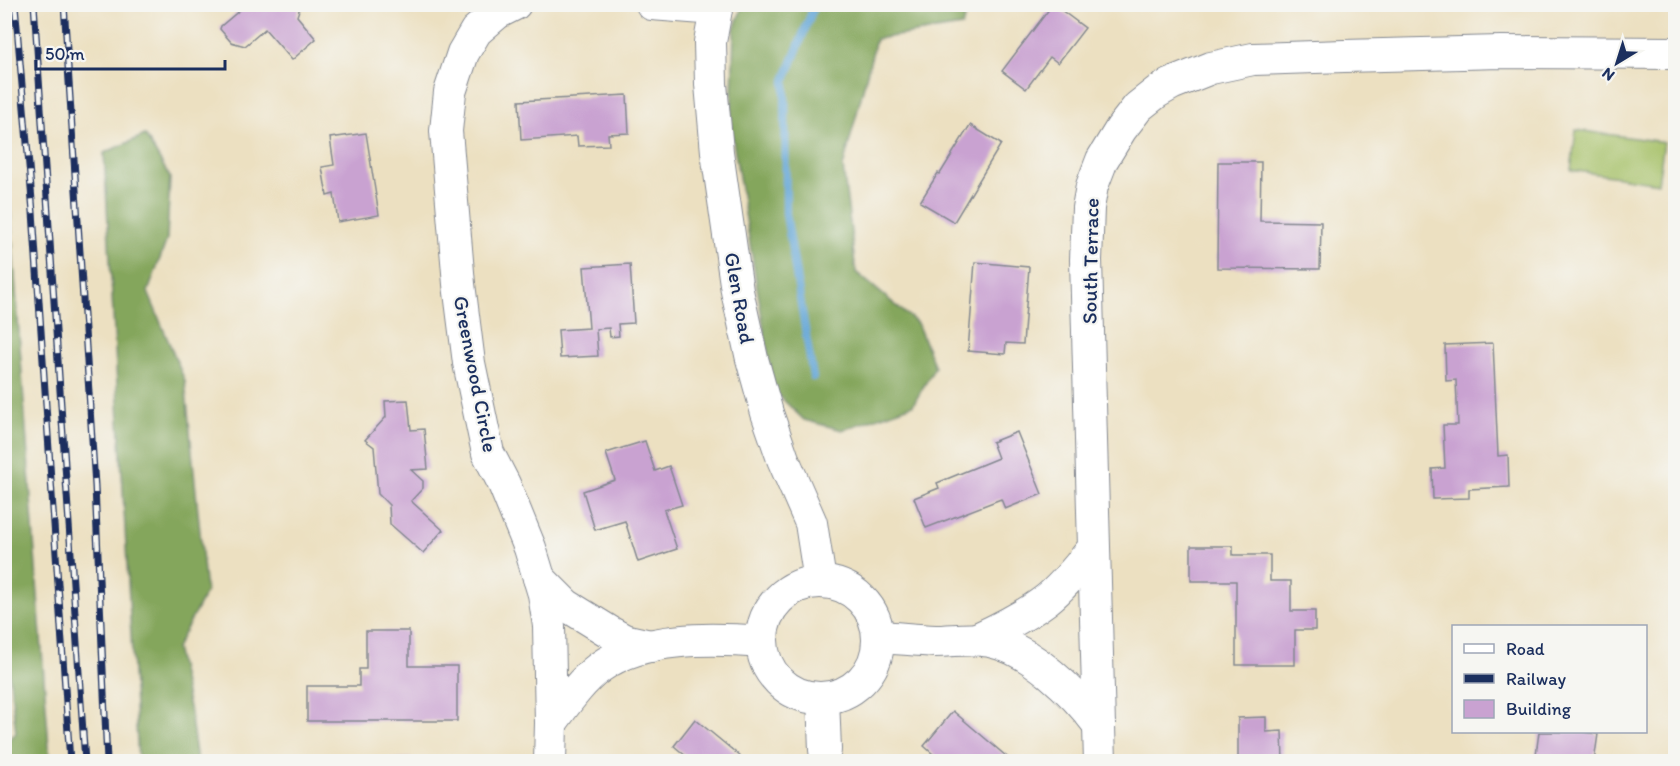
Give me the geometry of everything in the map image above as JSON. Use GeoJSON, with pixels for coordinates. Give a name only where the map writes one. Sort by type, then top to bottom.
{"type":"FeatureCollection","features":[{"type":"Feature","properties":{"kind":"street","name":"Greenwood Circle"},"geometry":{"type":"LineString","coordinates":[[515,4],[497,13],[476,31],[463,53],[450,92],[446,131],[459,284],[470,363],[488,453],[504,484],[530,548],[549,626],[550,762]]}},
{"type":"Feature","properties":{"kind":"street"},"geometry":{"type":"LineString","coordinates":[[652,4],[716,7]]}},
{"type":"Feature","properties":{"kind":"street","name":"Glen Road"},"geometry":{"type":"LineString","coordinates":[[716,7],[710,42],[711,84],[717,152],[737,291],[767,413],[783,459],[812,523],[820,581]]}},
{"type":"Feature","properties":{"kind":"street","name":"South Terrace"},"geometry":{"type":"LineString","coordinates":[[1100,762],[1086,260],[1088,208],[1092,186],[1102,160],[1138,107],[1171,84],[1211,68],[1253,59],[1501,52],[1676,53]]}},
{"type":"Feature","properties":{"kind":"street"},"geometry":{"type":"LineString","coordinates":[[977,639],[1014,621],[1046,600],[1070,577],[1093,549]]}},
{"type":"Feature","properties":{"kind":"street"},"geometry":{"type":"LineString","coordinates":[[539,578],[566,605],[613,634],[624,640],[651,646]]}},
{"type":"Feature","properties":{"kind":"street"},"geometry":{"type":"LineString","coordinates":[[820,581],[832,582],[851,590],[866,604],[876,622],[879,637],[874,662],[864,679],[851,690],[823,698],[802,695],[789,689],[774,675],[763,652],[762,642],[763,627],[770,609],[784,594],[792,588],[820,581]]}},
{"type":"Feature","properties":{"kind":"street"},"geometry":{"type":"LineString","coordinates":[[879,637],[933,641],[977,639],[1002,644],[1028,657],[1070,691],[1099,725]]}},
{"type":"Feature","properties":{"kind":"street"},"geometry":{"type":"LineString","coordinates":[[551,723],[576,690],[599,668],[621,655],[651,646],[691,640],[762,642]]}},
{"type":"Feature","properties":{"kind":"street"},"geometry":{"type":"LineString","coordinates":[[823,698],[825,750]]}},
{"type":"Feature","properties":{"kind":"green space"},"geometry":{"type":"Polygon","coordinates":[[[743,5],[970,5],[962,26],[876,39],[843,167],[856,272],[917,323],[935,367],[913,405],[842,430],[804,420],[774,391],[731,128],[734,29],[743,5]]]}},
{"type":"Feature","properties":{"kind":"green space"},"geometry":{"type":"Polygon","coordinates":[[[1576,130],[1664,142],[1658,183],[1571,170],[1576,130]]]}},
{"type":"Feature","properties":{"kind":"green space"},"geometry":{"type":"Polygon","coordinates":[[[145,135],[170,177],[167,239],[148,292],[185,381],[206,592],[176,648],[190,712],[197,761],[138,761],[104,153],[145,135]]]}},
{"type":"Feature","properties":{"kind":"green space"},"geometry":{"type":"Polygon","coordinates":[[[4,138],[50,761],[5,761],[5,742],[16,733],[4,631],[4,138]]]}},
{"type":"Feature","properties":{"kind":"building"},"geometry":{"type":"Polygon","coordinates":[[[247,4],[301,4],[297,16],[316,39],[292,60],[265,29],[245,46],[231,42],[220,29],[221,26],[247,4]]]}},
{"type":"Feature","properties":{"kind":"building"},"geometry":{"type":"Polygon","coordinates":[[[1053,4],[1085,28],[1058,63],[1050,57],[1026,89],[1002,71],[1053,4]]]}},
{"type":"Feature","properties":{"kind":"building"},"geometry":{"type":"Polygon","coordinates":[[[627,95],[629,133],[608,134],[609,145],[578,146],[577,136],[521,140],[519,101],[627,95]]]}},
{"type":"Feature","properties":{"kind":"building"},"geometry":{"type":"Polygon","coordinates":[[[970,125],[1001,144],[954,222],[920,202],[970,125]]]}},
{"type":"Feature","properties":{"kind":"building"},"geometry":{"type":"Polygon","coordinates":[[[366,133],[379,215],[338,222],[334,194],[327,196],[322,167],[334,165],[330,138],[366,133]]]}},
{"type":"Feature","properties":{"kind":"building"},"geometry":{"type":"Polygon","coordinates":[[[1218,162],[1261,162],[1260,221],[1321,222],[1320,269],[1217,268],[1218,162]]]}},
{"type":"Feature","properties":{"kind":"building"},"geometry":{"type":"Polygon","coordinates":[[[975,262],[1029,267],[1023,344],[1006,343],[1005,354],[968,351],[975,262]]]}},
{"type":"Feature","properties":{"kind":"building"},"geometry":{"type":"Polygon","coordinates":[[[630,264],[634,323],[618,324],[619,336],[610,337],[609,328],[596,329],[598,356],[560,358],[558,330],[589,328],[584,267],[630,264]]]}},
{"type":"Feature","properties":{"kind":"building"},"geometry":{"type":"Polygon","coordinates":[[[1493,343],[1498,456],[1508,455],[1509,487],[1469,489],[1469,498],[1433,499],[1432,469],[1445,468],[1443,425],[1458,425],[1456,380],[1446,381],[1445,345],[1493,343]]]}},
{"type":"Feature","properties":{"kind":"building"},"geometry":{"type":"Polygon","coordinates":[[[408,400],[411,430],[424,429],[428,469],[411,470],[423,481],[423,488],[411,501],[443,530],[423,553],[390,524],[389,505],[378,494],[374,447],[365,440],[386,417],[385,401],[408,400]]]}},
{"type":"Feature","properties":{"kind":"building"},"geometry":{"type":"Polygon","coordinates":[[[1017,432],[1042,494],[1005,509],[1001,499],[926,528],[914,498],[939,488],[937,483],[998,458],[992,442],[1017,432]]]}},
{"type":"Feature","properties":{"kind":"building"},"geometry":{"type":"Polygon","coordinates":[[[645,441],[655,471],[669,466],[682,505],[664,510],[677,549],[638,562],[625,521],[595,530],[583,491],[615,480],[606,453],[645,441]]]}},
{"type":"Feature","properties":{"kind":"building"},"geometry":{"type":"Polygon","coordinates":[[[1191,546],[1233,546],[1233,555],[1270,555],[1270,581],[1291,581],[1291,611],[1315,611],[1315,630],[1295,630],[1295,665],[1236,665],[1236,581],[1191,581],[1191,546]]]}},
{"type":"Feature","properties":{"kind":"building"},"geometry":{"type":"Polygon","coordinates":[[[366,631],[409,631],[409,666],[457,666],[457,721],[307,721],[307,686],[359,686],[359,669],[366,669],[366,631]]]}},
{"type":"Feature","properties":{"kind":"building"},"geometry":{"type":"Polygon","coordinates":[[[953,711],[1013,762],[942,762],[924,746],[953,711]]]}},
{"type":"Feature","properties":{"kind":"building"},"geometry":{"type":"Polygon","coordinates":[[[1266,717],[1266,732],[1282,731],[1283,762],[1238,762],[1238,718],[1266,717]]]}},
{"type":"Feature","properties":{"kind":"building"},"geometry":{"type":"Polygon","coordinates":[[[695,719],[747,762],[693,762],[674,746],[695,719]]]}},
{"type":"Feature","properties":{"kind":"building"},"geometry":{"type":"Polygon","coordinates":[[[1539,733],[1598,734],[1594,762],[1535,762],[1539,733]]]}},
{"type":"Feature","properties":{"kind":"building"},"geometry":{"type":"Polygon","coordinates":[[[412,758],[413,762],[376,762],[376,760],[412,758]]]}},
{"type":"Feature","properties":{"kind":"waterway"},"geometry":{"type":"LineString","coordinates":[[813,377],[786,214],[785,80],[815,4]]}},
{"type":"Feature","properties":{"kind":"railway"},"geometry":{"type":"LineString","coordinates":[[15,4],[33,212],[70,762]]}},
{"type":"Feature","properties":{"kind":"railway"},"geometry":{"type":"LineString","coordinates":[[34,4],[85,762]]}},
{"type":"Feature","properties":{"kind":"railway"},"geometry":{"type":"LineString","coordinates":[[64,4],[95,486],[107,762]]}}]}
